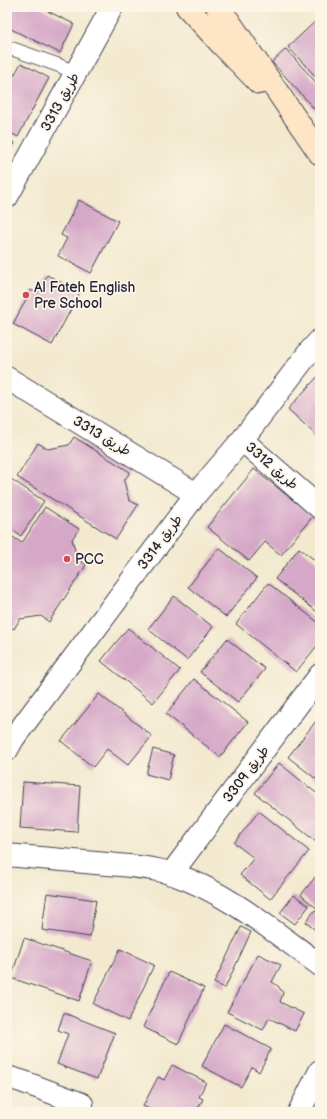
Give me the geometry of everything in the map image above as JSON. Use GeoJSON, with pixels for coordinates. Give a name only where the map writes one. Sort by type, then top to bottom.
{"type":"FeatureCollection","features":[{"type":"Feature","properties":{"kind":"street","name":"طريق 3313"},"geometry":{"type":"LineString","coordinates":[[7,197],[112,7]]}},
{"type":"Feature","properties":{"kind":"street"},"geometry":{"type":"LineString","coordinates":[[187,7],[222,46],[298,123]]}},
{"type":"Feature","properties":{"kind":"street"},"geometry":{"type":"LineString","coordinates":[[225,12],[320,154]]}},
{"type":"Feature","properties":{"kind":"street","name":"طريق 3314"},"geometry":{"type":"LineString","coordinates":[[7,750],[13,739],[196,494],[242,440],[320,340]]}},
{"type":"Feature","properties":{"kind":"street","name":"طريق 3313"},"geometry":{"type":"LineString","coordinates":[[7,378],[196,494]]}},
{"type":"Feature","properties":{"kind":"street","name":"طريق 3312"},"geometry":{"type":"LineString","coordinates":[[242,440],[320,508]]}},
{"type":"Feature","properties":{"kind":"street","name":"طريق 3309"},"geometry":{"type":"LineString","coordinates":[[171,874],[320,675]]}},
{"type":"Feature","properties":{"kind":"street"},"geometry":{"type":"LineString","coordinates":[[7,855],[145,868],[171,874],[195,882],[241,908],[320,965]]}},
{"type":"Feature","properties":{"kind":"street"},"geometry":{"type":"LineString","coordinates":[[299,1112],[320,1071]]}},
{"type":"Feature","properties":{"kind":"street"},"geometry":{"type":"LineString","coordinates":[[7,1077],[82,1104]]}},
{"type":"Feature","properties":{"kind":"lane"},"geometry":{"type":"LineString","coordinates":[[7,47],[76,73]]}},
{"type":"Feature","properties":{"kind":"building"},"geometry":{"type":"Polygon","coordinates":[[[8,7],[39,7],[74,24],[60,53],[7,27],[8,7]]]}},
{"type":"Feature","properties":{"kind":"building"},"geometry":{"type":"Polygon","coordinates":[[[320,17],[320,81],[288,47],[320,17]]]}},
{"type":"Feature","properties":{"kind":"building"},"geometry":{"type":"Polygon","coordinates":[[[286,49],[320,87],[319,114],[272,62],[286,49]]]}},
{"type":"Feature","properties":{"kind":"building"},"geometry":{"type":"Polygon","coordinates":[[[21,63],[49,78],[18,137],[7,131],[7,88],[21,63]]]}},
{"type":"Feature","properties":{"kind":"building"},"geometry":{"type":"Polygon","coordinates":[[[7,139],[15,143],[7,158],[7,139]]]}},
{"type":"Feature","properties":{"kind":"building"},"geometry":{"type":"Polygon","coordinates":[[[79,200],[118,221],[91,273],[58,256],[67,238],[61,235],[79,200]]]}},
{"type":"Feature","properties":{"kind":"building"},"geometry":{"type":"Polygon","coordinates":[[[47,275],[80,292],[52,345],[13,324],[31,290],[37,293],[47,275]]]}},
{"type":"Feature","properties":{"kind":"building"},"geometry":{"type":"Polygon","coordinates":[[[320,374],[320,439],[288,409],[320,374]]]}},
{"type":"Feature","properties":{"kind":"building"},"geometry":{"type":"Polygon","coordinates":[[[74,437],[130,472],[124,481],[129,500],[138,505],[116,539],[17,477],[38,443],[48,449],[69,445],[74,437]]]}},
{"type":"Feature","properties":{"kind":"building"},"geometry":{"type":"Polygon","coordinates":[[[254,469],[313,516],[281,555],[265,542],[249,561],[207,527],[254,469]]]}},
{"type":"Feature","properties":{"kind":"building"},"geometry":{"type":"Polygon","coordinates":[[[8,477],[44,501],[21,536],[7,527],[8,477]]]}},
{"type":"Feature","properties":{"kind":"building"},"geometry":{"type":"Polygon","coordinates":[[[45,507],[79,529],[72,539],[77,558],[86,565],[49,622],[41,616],[20,619],[14,629],[7,625],[7,533],[22,543],[45,507]]]}},
{"type":"Feature","properties":{"kind":"building"},"geometry":{"type":"Polygon","coordinates":[[[219,548],[257,578],[226,617],[188,587],[219,548]]]}},
{"type":"Feature","properties":{"kind":"building"},"geometry":{"type":"Polygon","coordinates":[[[299,548],[320,564],[320,614],[275,579],[299,548]]]}},
{"type":"Feature","properties":{"kind":"building"},"geometry":{"type":"Polygon","coordinates":[[[268,583],[320,624],[320,642],[296,672],[236,624],[268,583]]]}},
{"type":"Feature","properties":{"kind":"building"},"geometry":{"type":"Polygon","coordinates":[[[174,596],[213,627],[187,660],[148,629],[174,596]]]}},
{"type":"Feature","properties":{"kind":"building"},"geometry":{"type":"Polygon","coordinates":[[[128,628],[180,670],[153,703],[101,661],[128,628]]]}},
{"type":"Feature","properties":{"kind":"building"},"geometry":{"type":"Polygon","coordinates":[[[227,639],[265,669],[238,702],[200,672],[227,639]]]}},
{"type":"Feature","properties":{"kind":"building"},"geometry":{"type":"Polygon","coordinates":[[[194,679],[248,722],[220,757],[166,714],[194,679]]]}},
{"type":"Feature","properties":{"kind":"building"},"geometry":{"type":"Polygon","coordinates":[[[99,694],[152,736],[128,765],[107,749],[93,767],[61,741],[99,694]]]}},
{"type":"Feature","properties":{"kind":"building"},"geometry":{"type":"Polygon","coordinates":[[[320,716],[320,782],[288,757],[320,716]]]}},
{"type":"Feature","properties":{"kind":"building"},"geometry":{"type":"Polygon","coordinates":[[[153,749],[174,755],[168,780],[146,774],[153,749]]]}},
{"type":"Feature","properties":{"kind":"building"},"geometry":{"type":"Polygon","coordinates":[[[279,763],[320,796],[320,845],[255,793],[279,763]]]}},
{"type":"Feature","properties":{"kind":"building"},"geometry":{"type":"Polygon","coordinates":[[[23,782],[80,786],[77,832],[20,828],[23,782]]]}},
{"type":"Feature","properties":{"kind":"building"},"geometry":{"type":"Polygon","coordinates":[[[259,811],[309,851],[270,899],[240,875],[254,858],[234,843],[259,811]]]}},
{"type":"Feature","properties":{"kind":"building"},"geometry":{"type":"Polygon","coordinates":[[[320,871],[320,911],[301,895],[320,871]]]}},
{"type":"Feature","properties":{"kind":"building"},"geometry":{"type":"Polygon","coordinates":[[[47,893],[96,900],[90,937],[42,930],[47,893]]]}},
{"type":"Feature","properties":{"kind":"building"},"geometry":{"type":"Polygon","coordinates":[[[294,895],[309,906],[295,924],[280,913],[294,895]]]}},
{"type":"Feature","properties":{"kind":"building"},"geometry":{"type":"Polygon","coordinates":[[[315,910],[320,914],[320,934],[306,922],[315,910]]]}},
{"type":"Feature","properties":{"kind":"building"},"geometry":{"type":"Polygon","coordinates":[[[241,927],[251,932],[225,988],[214,983],[241,927]]]}},
{"type":"Feature","properties":{"kind":"building"},"geometry":{"type":"Polygon","coordinates":[[[24,938],[92,961],[79,1001],[11,978],[24,938]]]}},
{"type":"Feature","properties":{"kind":"building"},"geometry":{"type":"Polygon","coordinates":[[[120,949],[154,965],[128,1021],[93,1004],[120,949]]]}},
{"type":"Feature","properties":{"kind":"building"},"geometry":{"type":"Polygon","coordinates":[[[258,954],[281,965],[272,982],[278,986],[283,993],[280,1002],[304,1014],[295,1031],[269,1018],[263,1030],[227,1012],[258,954]]]}},
{"type":"Feature","properties":{"kind":"building"},"geometry":{"type":"Polygon","coordinates":[[[169,972],[204,988],[178,1044],[143,1027],[169,972]]]}},
{"type":"Feature","properties":{"kind":"building"},"geometry":{"type":"Polygon","coordinates":[[[64,1013],[115,1033],[97,1079],[57,1064],[68,1034],[58,1030],[64,1013]]]}},
{"type":"Feature","properties":{"kind":"building"},"geometry":{"type":"Polygon","coordinates":[[[224,1024],[271,1049],[259,1072],[252,1067],[241,1087],[202,1066],[224,1024]]]}},
{"type":"Feature","properties":{"kind":"building"},"geometry":{"type":"Polygon","coordinates":[[[172,1065],[206,1082],[199,1097],[203,1099],[196,1112],[155,1112],[143,1106],[158,1077],[164,1080],[172,1065]]]}},
{"type":"Feature","properties":{"kind":"place","name":"Al Fateh English Pre School"},"geometry":{"type":"Point","coordinates":[26,295]}},
{"type":"Feature","properties":{"kind":"place","name":"PCC"},"geometry":{"type":"Point","coordinates":[67,559]}}]}
